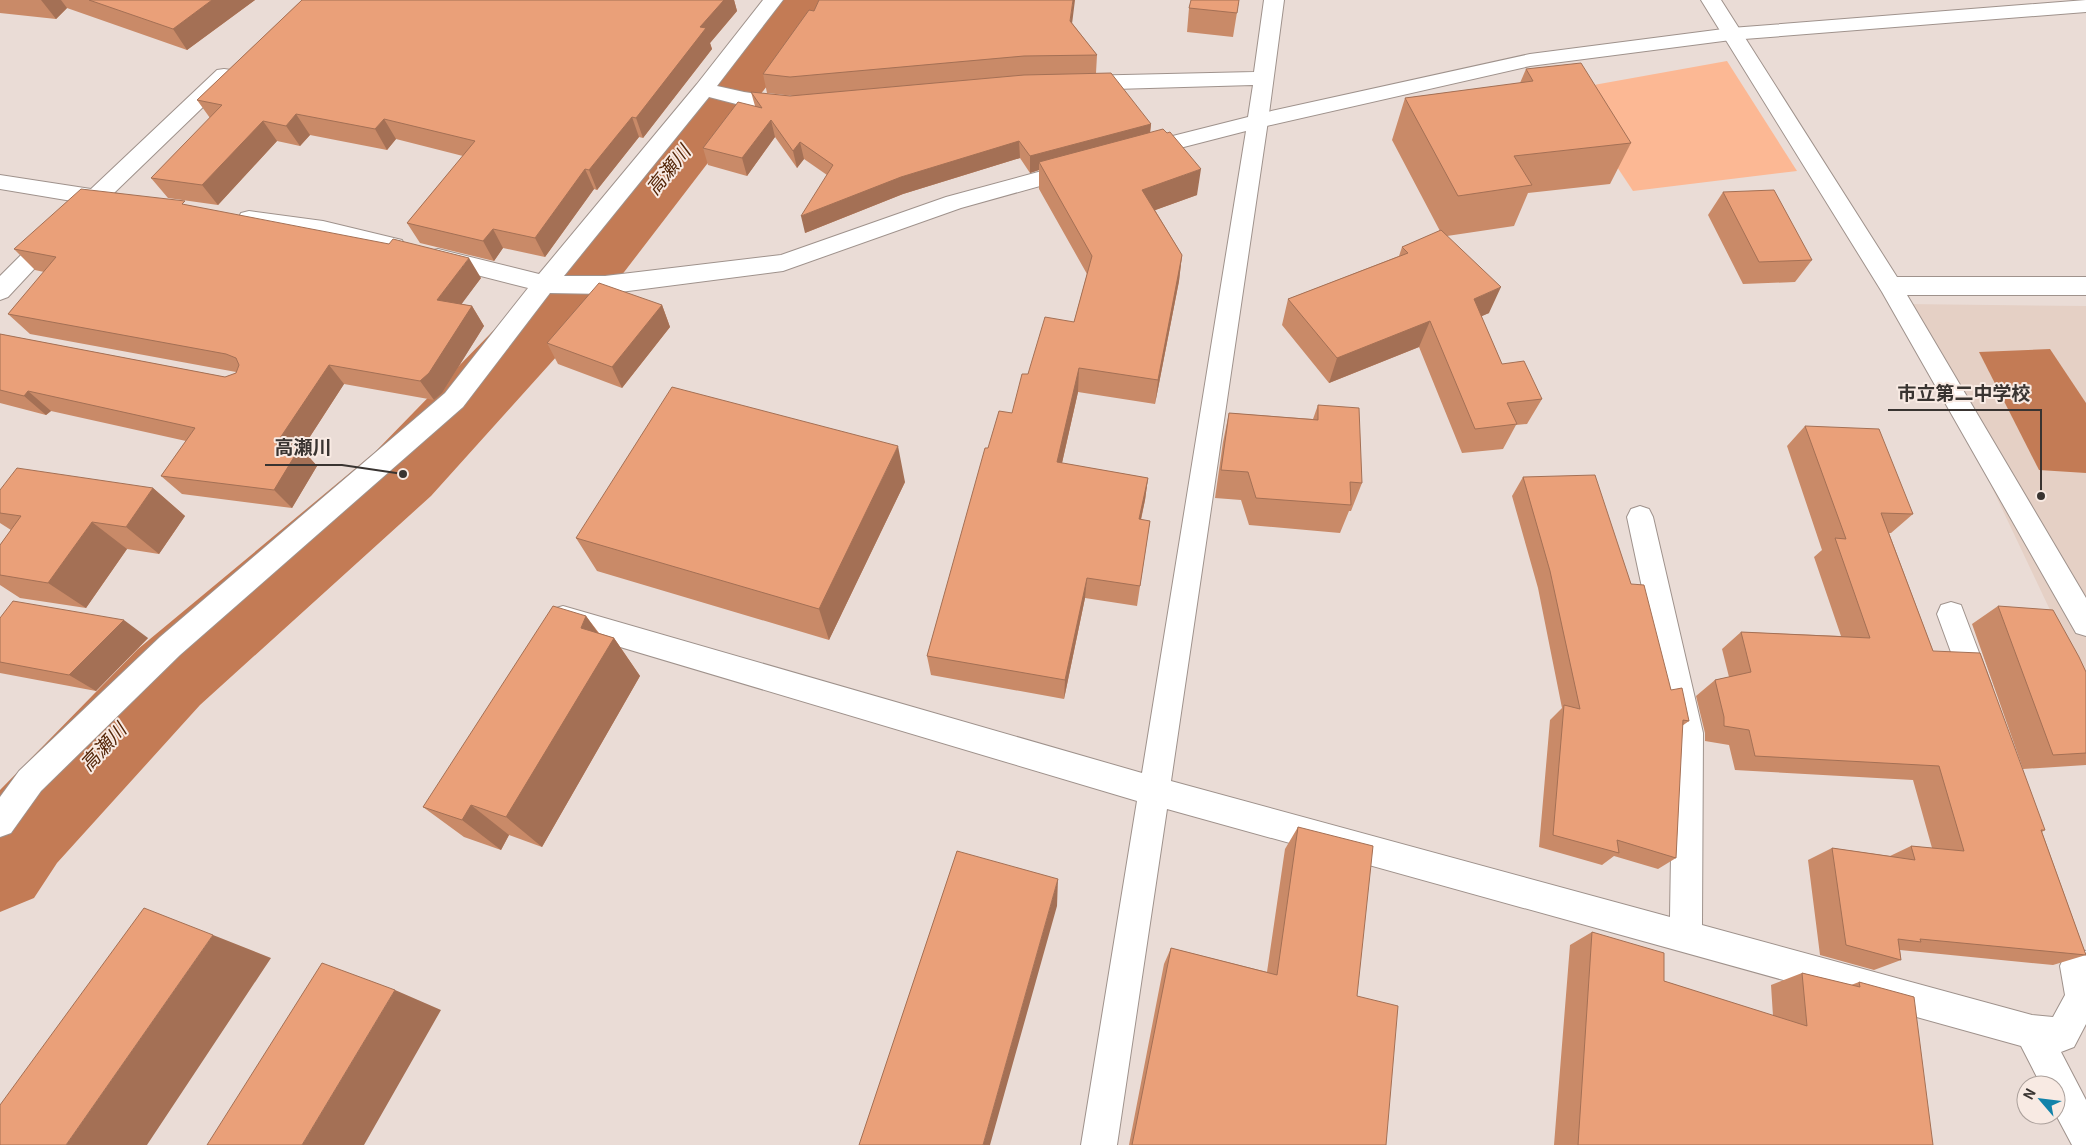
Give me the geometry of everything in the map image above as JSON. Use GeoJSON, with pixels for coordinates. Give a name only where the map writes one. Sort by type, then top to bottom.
{"type":"FeatureCollection","features":[{"type":"Feature","properties":{"kind":"street"},"geometry":{"type":"LineString","coordinates":[[0,822],[30,781],[170,646],[454,400],[544,284],[704,89],[773,0]]}},
{"type":"Feature","properties":{"kind":"street"},"geometry":{"type":"LineString","coordinates":[[1099,1145],[1258,121],[1274,0]]}},
{"type":"Feature","properties":{"kind":"street"},"geometry":{"type":"LineString","coordinates":[[1711,0],[1890,286],[2086,624]]}},
{"type":"Feature","properties":{"kind":"street"},"geometry":{"type":"LineString","coordinates":[[224,215],[323,229],[544,284],[605,285],[783,263],[954,202],[1107,160],[1258,121],[1530,60],[1731,34],[2086,6]]}},
{"type":"Feature","properties":{"kind":"street"},"geometry":{"type":"LineString","coordinates":[[0,291],[27,261],[96,198],[238,61]]}},
{"type":"Feature","properties":{"kind":"street"},"geometry":{"type":"LineString","coordinates":[[1064,83],[1263,78]]}},
{"type":"Feature","properties":{"kind":"street"},"geometry":{"type":"LineString","coordinates":[[704,89],[744,99],[794,105],[813,103]]}},
{"type":"Feature","properties":{"kind":"street"},"geometry":{"type":"LineString","coordinates":[[0,182],[136,203]]}},
{"type":"Feature","properties":{"kind":"street"},"geometry":{"type":"LineString","coordinates":[[1890,286],[2086,286]]}},
{"type":"Feature","properties":{"kind":"street"},"geometry":{"type":"LineString","coordinates":[[1640,517],[1688,733],[1686,937]]}},
{"type":"Feature","properties":{"kind":"street"},"geometry":{"type":"LineString","coordinates":[[1950,614],[1987,716]]}},
{"type":"Feature","properties":{"kind":"street"},"geometry":{"type":"LineString","coordinates":[[563,618],[1154,791],[2032,1032],[2062,1035],[2082,996],[2077,958]]}},
{"type":"Feature","properties":{"kind":"street"},"geometry":{"type":"LineString","coordinates":[[2032,1032],[2086,1136]]}},
{"type":"Feature","properties":{"kind":"shaded area"},"geometry":{"type":"Polygon","coordinates":[[[1727,61],[1797,171],[1633,191],[1566,90],[1727,61]]]}},
{"type":"Feature","properties":{"kind":"shaded area"},"geometry":{"type":"Polygon","coordinates":[[[1905,304],[2086,306],[2086,686],[1905,304]]]}},
{"type":"Feature","properties":{"kind":"shaded area"},"geometry":{"type":"Polygon","coordinates":[[[2050,349],[2086,403],[2086,473],[2039,470],[1979,352],[2050,349]]]}},
{"type":"Feature","properties":{"kind":"building"},"geometry":{"type":"Polygon","coordinates":[[[89,0],[212,0],[173,29],[89,0]]]}},
{"type":"Feature","properties":{"kind":"building"},"geometry":{"type":"Polygon","coordinates":[[[302,0],[724,0],[700,27],[706,28],[636,118],[632,117],[589,170],[585,169],[535,238],[493,229],[483,241],[407,223],[475,141],[384,119],[375,129],[296,114],[286,126],[263,121],[202,185],[151,178],[222,105],[197,100],[302,0]]]}},
{"type":"Feature","properties":{"kind":"building"},"geometry":{"type":"Polygon","coordinates":[[[819,0],[1073,0],[1070,21],[1097,55],[1024,56],[790,77],[763,74],[809,10],[814,11],[819,0]]]}},
{"type":"Feature","properties":{"kind":"building"},"geometry":{"type":"Polygon","coordinates":[[[1191,0],[1239,0],[1237,13],[1189,8],[1191,0]]]}},
{"type":"Feature","properties":{"kind":"building"},"geometry":{"type":"Polygon","coordinates":[[[1581,63],[1631,143],[1514,156],[1532,185],[1458,196],[1405,98],[1533,81],[1526,69],[1581,63]]]}},
{"type":"Feature","properties":{"kind":"building"},"geometry":{"type":"Polygon","coordinates":[[[1111,73],[1151,124],[1030,156],[1019,141],[901,177],[801,216],[833,165],[800,142],[793,151],[771,120],[742,158],[703,148],[738,102],[762,108],[751,92],[790,96],[1024,75],[1111,73]]]}},
{"type":"Feature","properties":{"kind":"building"},"geometry":{"type":"Polygon","coordinates":[[[1163,129],[1167,133],[1170,132],[1201,169],[1142,190],[1182,255],[1158,380],[1079,368],[1057,462],[1148,478],[1139,519],[1150,521],[1140,586],[1087,578],[1065,680],[927,656],[985,448],[988,448],[999,411],[1012,413],[1022,374],[1028,374],[1045,317],[1074,322],[1092,256],[1039,162],[1163,129]]]}},
{"type":"Feature","properties":{"kind":"building"},"geometry":{"type":"Polygon","coordinates":[[[81,189],[185,201],[182,204],[389,244],[393,239],[469,258],[437,300],[472,306],[429,373],[420,381],[329,365],[276,444],[300,447],[274,490],[161,476],[195,428],[28,391],[24,396],[0,390],[0,334],[225,377],[236,373],[239,365],[236,358],[226,354],[8,314],[56,257],[14,249],[81,189]]]}},
{"type":"Feature","properties":{"kind":"building"},"geometry":{"type":"Polygon","coordinates":[[[1774,190],[1812,260],[1759,262],[1723,192],[1774,190]]]}},
{"type":"Feature","properties":{"kind":"building"},"geometry":{"type":"Polygon","coordinates":[[[1441,230],[1501,287],[1474,299],[1502,364],[1524,361],[1542,399],[1507,403],[1517,424],[1475,429],[1430,321],[1337,358],[1288,299],[1408,253],[1402,247],[1441,230]]]}},
{"type":"Feature","properties":{"kind":"building"},"geometry":{"type":"Polygon","coordinates":[[[599,283],[662,305],[612,367],[547,343],[599,283]]]}},
{"type":"Feature","properties":{"kind":"building"},"geometry":{"type":"Polygon","coordinates":[[[672,387],[898,446],[819,609],[576,538],[672,387]]]}},
{"type":"Feature","properties":{"kind":"building"},"geometry":{"type":"Polygon","coordinates":[[[1318,405],[1359,408],[1362,483],[1350,482],[1351,505],[1256,498],[1248,472],[1221,470],[1229,413],[1318,420],[1318,405]]]}},
{"type":"Feature","properties":{"kind":"building"},"geometry":{"type":"Polygon","coordinates":[[[1805,426],[1879,429],[1913,514],[1881,513],[1933,651],[1980,653],[2045,830],[2041,830],[2086,955],[1920,939],[1921,942],[1898,939],[1901,960],[1846,945],[1832,848],[1915,860],[1911,846],[1964,851],[1939,766],[1755,756],[1749,730],[1724,726],[1724,717],[1715,680],[1751,672],[1741,632],[1870,638],[1835,538],[1846,539],[1805,426]]]}},
{"type":"Feature","properties":{"kind":"building"},"geometry":{"type":"Polygon","coordinates":[[[17,468],[153,488],[126,527],[92,522],[48,583],[0,575],[0,545],[21,516],[0,513],[0,490],[17,468]]]}},
{"type":"Feature","properties":{"kind":"building"},"geometry":{"type":"Polygon","coordinates":[[[1595,475],[1631,584],[1644,585],[1671,690],[1682,688],[1689,721],[1683,720],[1676,858],[1617,840],[1619,853],[1553,835],[1564,705],[1580,709],[1550,571],[1523,477],[1595,475]]]}},
{"type":"Feature","properties":{"kind":"building"},"geometry":{"type":"Polygon","coordinates":[[[13,601],[124,620],[69,675],[0,662],[0,618],[13,601]]]}},
{"type":"Feature","properties":{"kind":"building"},"geometry":{"type":"Polygon","coordinates":[[[553,606],[586,616],[581,628],[614,638],[506,817],[471,805],[462,820],[423,807],[553,606]]]}},
{"type":"Feature","properties":{"kind":"building"},"geometry":{"type":"Polygon","coordinates":[[[1998,606],[2053,610],[2086,672],[2086,753],[2053,755],[1998,606]]]}},
{"type":"Feature","properties":{"kind":"building"},"geometry":{"type":"Polygon","coordinates":[[[1298,827],[1373,846],[1357,996],[1398,1006],[1386,1145],[1132,1145],[1171,948],[1277,975],[1298,827]]]}},
{"type":"Feature","properties":{"kind":"building"},"geometry":{"type":"Polygon","coordinates":[[[957,851],[1058,879],[983,1145],[859,1145],[957,851]]]}},
{"type":"Feature","properties":{"kind":"building"},"geometry":{"type":"Polygon","coordinates":[[[144,908],[213,935],[66,1145],[0,1145],[0,1105],[144,908]]]}},
{"type":"Feature","properties":{"kind":"building"},"geometry":{"type":"Polygon","coordinates":[[[1592,932],[1664,953],[1664,981],[1807,1026],[1802,973],[1860,987],[1859,982],[1914,997],[1933,1145],[1578,1145],[1592,932]]]}},
{"type":"Feature","properties":{"kind":"building"},"geometry":{"type":"Polygon","coordinates":[[[322,963],[395,990],[302,1145],[207,1145],[322,963]]]}},
{"type":"Feature","properties":{"kind":"waterway","name":"高瀬川"},"geometry":{"type":"LineString","coordinates":[[0,865],[24,831],[169,677],[403,474],[550,317],[804,0]]}},
{"type":"Feature","properties":{"kind":"place","name":"高瀬川"},"geometry":{"type":"Point","coordinates":[403,474]}},
{"type":"Feature","properties":{"kind":"place","name":"市立第二中学校"},"geometry":{"type":"Point","coordinates":[2041,496]}}]}
